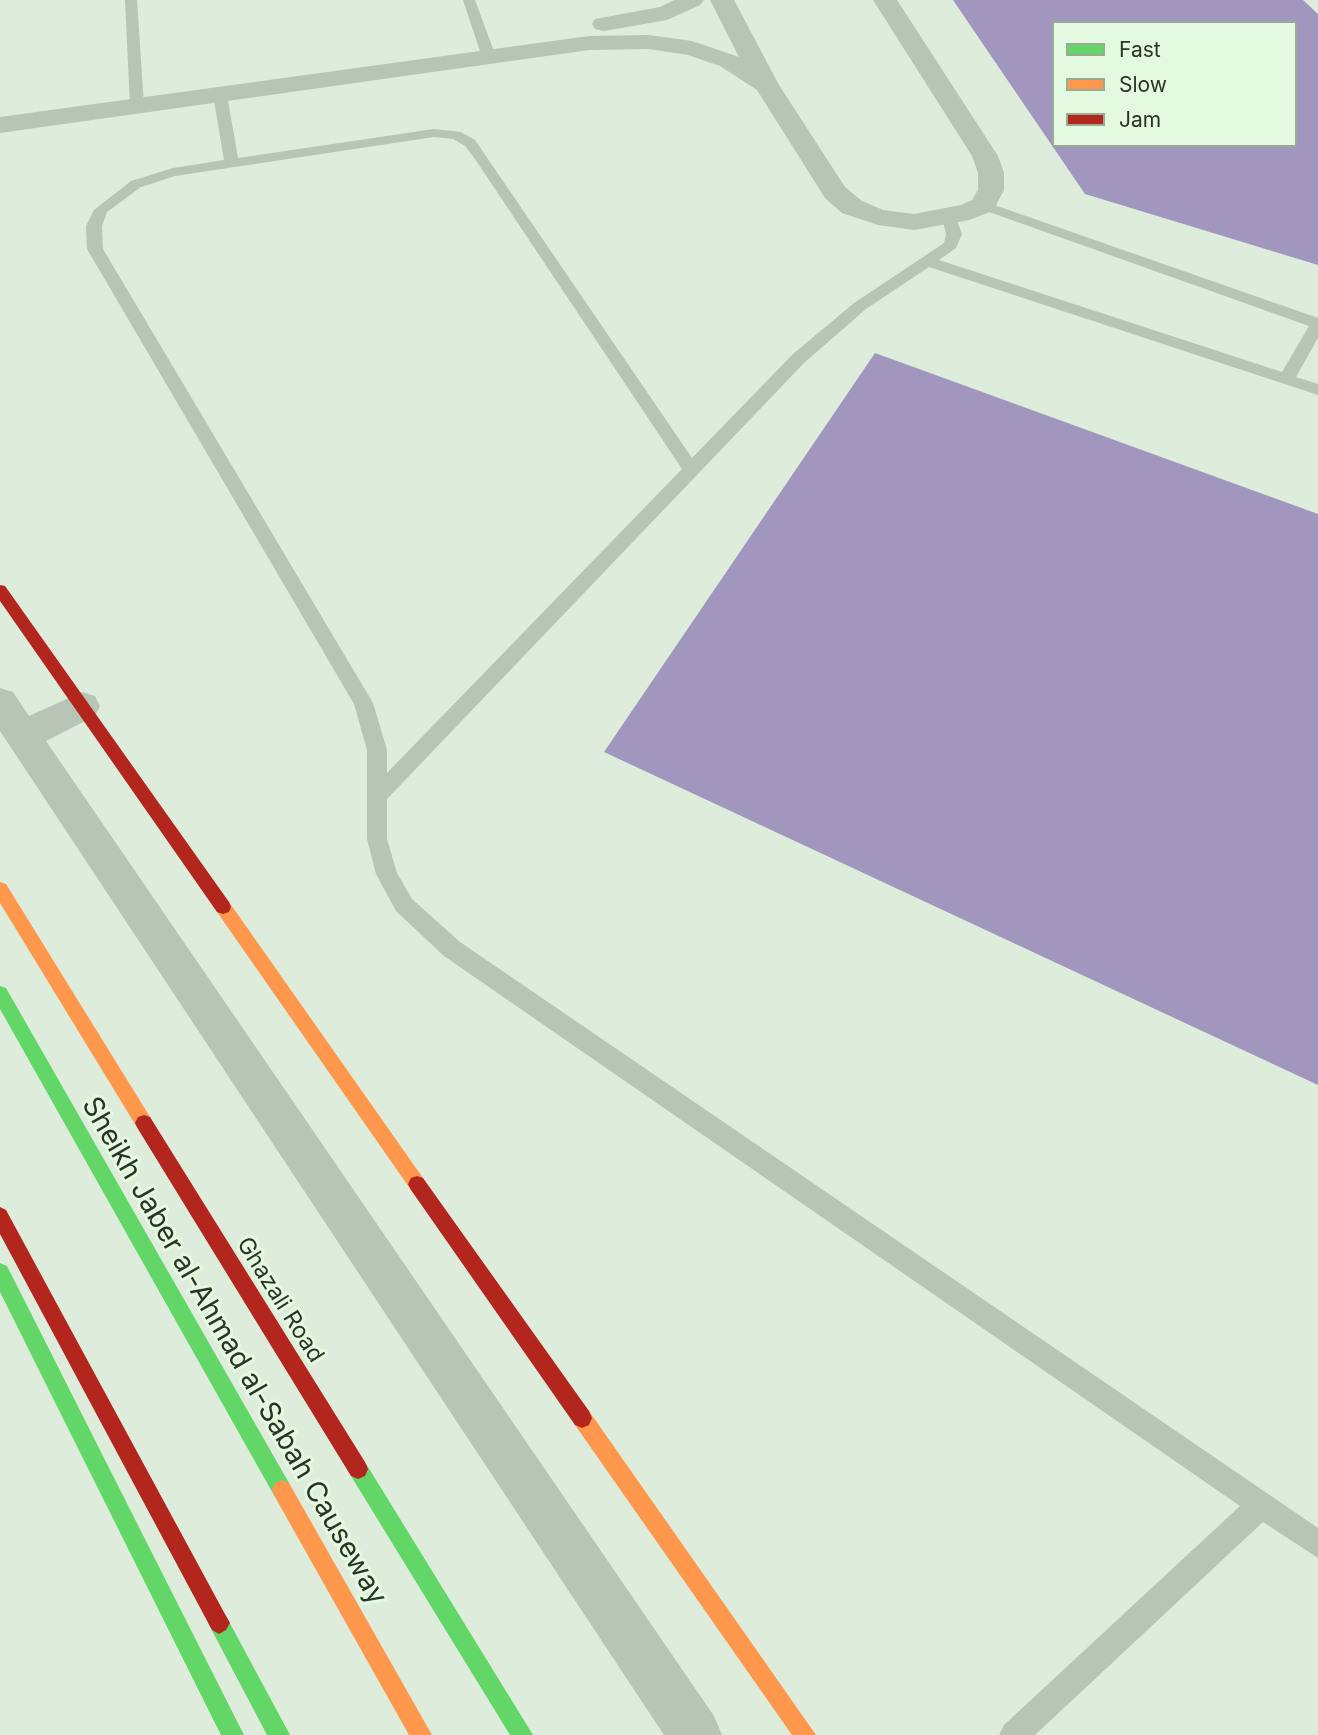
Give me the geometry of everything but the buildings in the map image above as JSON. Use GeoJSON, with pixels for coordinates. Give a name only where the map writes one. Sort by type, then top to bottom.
{"type":"FeatureCollection","features":[{"type":"Feature","properties":{"kind":"main road"},"geometry":{"type":"LineString","coordinates":[[0,590],[805,1735]]}},
{"type":"Feature","properties":{"kind":"main road","name":"Ghazali Road"},"geometry":{"type":"LineString","coordinates":[[0,889],[522,1735]]}},
{"type":"Feature","properties":{"kind":"main road","name":"Sheikh Jaber al-Ahmad al-Sabah Causeway"},"geometry":{"type":"LineString","coordinates":[[0,993],[421,1735]]}},
{"type":"Feature","properties":{"kind":"main road"},"geometry":{"type":"LineString","coordinates":[[0,1216],[279,1735]]}},
{"type":"Feature","properties":{"kind":"main road"},"geometry":{"type":"LineString","coordinates":[[0,1272],[233,1735]]}},
{"type":"Feature","properties":{"kind":"street"},"geometry":{"type":"LineString","coordinates":[[0,101],[136,95],[220,95],[640,19],[667,13],[692,0]]}},
{"type":"Feature","properties":{"kind":"street"},"geometry":{"type":"LineString","coordinates":[[722,0],[766,85],[835,191],[852,207],[878,217],[914,222],[949,218],[983,205],[991,190],[991,173],[985,156],[885,0]]}},
{"type":"Feature","properties":{"kind":"street"},"geometry":{"type":"LineString","coordinates":[[0,125],[136,95],[486,48],[649,41],[692,48],[729,61],[766,85]]}},
{"type":"Feature","properties":{"kind":"street"},"geometry":{"type":"LineString","coordinates":[[82,706],[11,719],[695,1735]]}},
{"type":"Feature","properties":{"kind":"lane"},"geometry":{"type":"LineString","coordinates":[[131,0],[136,95]]}},
{"type":"Feature","properties":{"kind":"lane"},"geometry":{"type":"LineString","coordinates":[[469,0],[486,48]]}},
{"type":"Feature","properties":{"kind":"lane"},"geometry":{"type":"LineString","coordinates":[[220,95],[232,162]]}},
{"type":"Feature","properties":{"kind":"lane"},"geometry":{"type":"LineString","coordinates":[[690,468],[470,143],[456,135],[434,133],[173,172],[136,184],[116,197],[101,210],[94,226],[95,249],[363,703],[377,750],[377,839],[387,874],[404,905],[452,949],[1318,1544]]}},
{"type":"Feature","properties":{"kind":"lane"},"geometry":{"type":"LineString","coordinates":[[983,205],[1318,324],[1286,380]]}},
{"type":"Feature","properties":{"kind":"lane"},"geometry":{"type":"LineString","coordinates":[[378,795],[690,468],[829,330],[951,245],[954,234],[949,218]]}},
{"type":"Feature","properties":{"kind":"lane"},"geometry":{"type":"LineString","coordinates":[[928,261],[1318,390]]}},
{"type":"Feature","properties":{"kind":"lane"},"geometry":{"type":"LineString","coordinates":[[1014,1735],[1260,1506]]}},
{"type":"Feature","properties":{"kind":"shaded area"},"geometry":{"type":"Polygon","coordinates":[[[953,0],[1303,0],[1318,14],[1318,265],[1085,194],[1053,147],[1297,147],[1297,21],[1052,21],[1052,146],[953,0]]]}},
{"type":"Feature","properties":{"kind":"shaded area"},"geometry":{"type":"Polygon","coordinates":[[[875,353],[1318,514],[1318,1085],[604,752],[875,353]]]}},
{"type":"Feature","properties":{"kind":"traffic: fast"},"geometry":{"type":"LineString","coordinates":[[0,993],[282,1490]]}},
{"type":"Feature","properties":{"kind":"traffic: fast"},"geometry":{"type":"LineString","coordinates":[[0,1272],[233,1735]]}},
{"type":"Feature","properties":{"kind":"traffic: fast"},"geometry":{"type":"LineString","coordinates":[[358,1469],[522,1735]]}},
{"type":"Feature","properties":{"kind":"traffic: fast"},"geometry":{"type":"LineString","coordinates":[[219,1623],[279,1735]]}},
{"type":"Feature","properties":{"kind":"traffic: slow"},"geometry":{"type":"LineString","coordinates":[[0,889],[144,1123]]}},
{"type":"Feature","properties":{"kind":"traffic: slow"},"geometry":{"type":"LineString","coordinates":[[223,907],[417,1184]]}},
{"type":"Feature","properties":{"kind":"traffic: slow"},"geometry":{"type":"LineString","coordinates":[[582,1418],[805,1735]]}},
{"type":"Feature","properties":{"kind":"traffic: slow"},"geometry":{"type":"LineString","coordinates":[[282,1490],[421,1735]]}},
{"type":"Feature","properties":{"kind":"traffic: jam"},"geometry":{"type":"LineString","coordinates":[[0,590],[223,907]]}},
{"type":"Feature","properties":{"kind":"traffic: jam"},"geometry":{"type":"LineString","coordinates":[[144,1123],[358,1469]]}},
{"type":"Feature","properties":{"kind":"traffic: jam"},"geometry":{"type":"LineString","coordinates":[[417,1184],[582,1418]]}},
{"type":"Feature","properties":{"kind":"traffic: jam"},"geometry":{"type":"LineString","coordinates":[[0,1216],[219,1623]]}}]}
